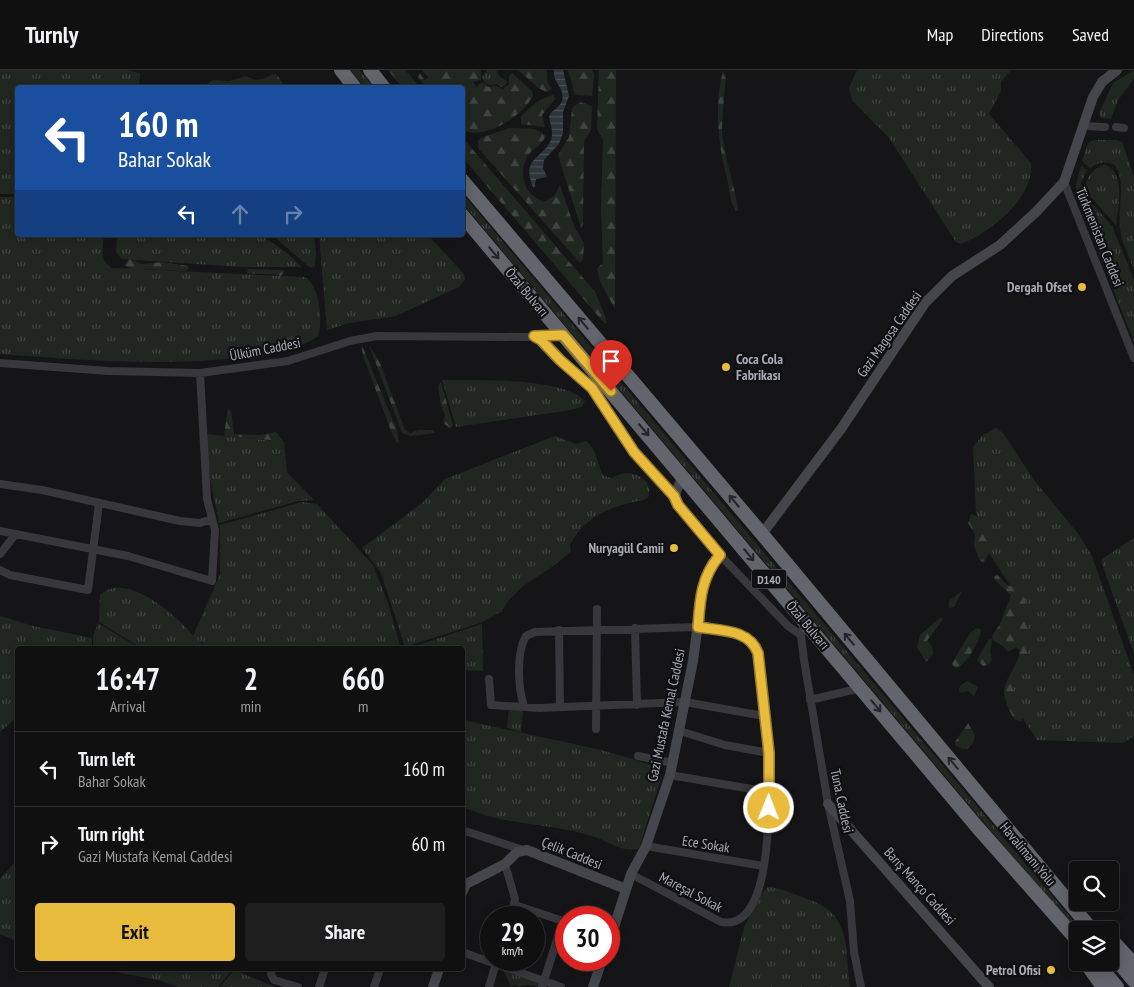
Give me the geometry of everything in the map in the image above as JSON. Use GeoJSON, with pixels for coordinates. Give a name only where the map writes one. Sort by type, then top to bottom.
{"type":"FeatureCollection","features":[{"type":"Feature","properties":{"kind":"highway"},"geometry":{"type":"LineString","coordinates":[[341,70],[353,85]]}},
{"type":"Feature","properties":{"kind":"highway"},"geometry":{"type":"LineString","coordinates":[[370,70],[382,85]]}},
{"type":"Feature","properties":{"kind":"highway","name":"Özal Bulvarı"},"geometry":{"type":"LineString","coordinates":[[465,184],[762,534],[984,801]]}},
{"type":"Feature","properties":{"kind":"highway","name":"Özal Bulvarı"},"geometry":{"type":"LineString","coordinates":[[465,219],[978,828],[1069,931]]}},
{"type":"Feature","properties":{"kind":"highway","name":"Havalimanı Yolu"},"geometry":{"type":"LineString","coordinates":[[984,801],[1085,921]]}},
{"type":"Feature","properties":{"kind":"highway"},"geometry":{"type":"LineString","coordinates":[[1062,923],[1069,934]]}},
{"type":"Feature","properties":{"kind":"highway"},"geometry":{"type":"LineString","coordinates":[[1119,948],[1134,964]]}},
{"type":"Feature","properties":{"kind":"highway"},"geometry":{"type":"LineString","coordinates":[[1119,963],[1134,981]]}},
{"type":"Feature","properties":{"kind":"highway"},"geometry":{"type":"LineString","coordinates":[[1092,971],[1103,987]]}},
{"type":"Feature","properties":{"kind":"highway"},"geometry":{"type":"LineString","coordinates":[[1104,971],[1117,987]]}},
{"type":"Feature","properties":{"kind":"street","name":"Gazi Magosa Caddesi"},"geometry":{"type":"LineString","coordinates":[[762,534],[841,429],[925,303],[959,271],[1000,245],[1036,212],[1064,182],[1097,89],[1108,76],[1117,70]]}},
{"type":"Feature","properties":{"kind":"street"},"geometry":{"type":"LineString","coordinates":[[1083,126],[1105,127]]}},
{"type":"Feature","properties":{"kind":"street","name":"Türkmenistan Caddesi"},"geometry":{"type":"LineString","coordinates":[[1064,182],[1134,358]]}},
{"type":"Feature","properties":{"kind":"street","name":"Ülküm Caddesi"},"geometry":{"type":"LineString","coordinates":[[0,363],[108,371],[200,373],[288,360],[350,341],[377,336],[563,335]]}},
{"type":"Feature","properties":{"kind":"street"},"geometry":{"type":"LineString","coordinates":[[534,336],[541,340],[560,360],[592,388],[637,457],[674,496],[678,505],[720,555],[788,626],[801,635]]}},
{"type":"Feature","properties":{"kind":"street"},"geometry":{"type":"LineString","coordinates":[[0,532],[146,561],[212,581],[215,538],[207,499],[200,373]]}},
{"type":"Feature","properties":{"kind":"street"},"geometry":{"type":"LineString","coordinates":[[674,496],[683,476]]}},
{"type":"Feature","properties":{"kind":"street"},"geometry":{"type":"LineString","coordinates":[[0,484],[42,490],[180,522],[200,522],[212,519]]}},
{"type":"Feature","properties":{"kind":"street"},"geometry":{"type":"LineString","coordinates":[[0,570],[10,574],[88,590],[99,503]]}},
{"type":"Feature","properties":{"kind":"street"},"geometry":{"type":"LineString","coordinates":[[0,554],[15,535]]}},
{"type":"Feature","properties":{"kind":"street","name":"Gazi Mustafa Kemal Caddesi"},"geometry":{"type":"LineString","coordinates":[[620,907],[631,874],[646,846],[670,775],[680,731],[698,627],[703,585],[712,564],[720,555]]}},
{"type":"Feature","properties":{"kind":"street"},"geometry":{"type":"LineString","coordinates":[[596,729],[597,609]]}},
{"type":"Feature","properties":{"kind":"street","name":"Tuna. Caddesi"},"geometry":{"type":"LineString","coordinates":[[805,621],[801,635],[810,700],[828,804],[850,900],[854,952],[861,987]]}},
{"type":"Feature","properties":{"kind":"street"},"geometry":{"type":"LineString","coordinates":[[524,706],[520,675],[523,641],[531,633],[597,628],[698,627],[740,634],[754,642],[758,653],[769,753],[769,792],[763,866]]}},
{"type":"Feature","properties":{"kind":"street"},"geometry":{"type":"LineString","coordinates":[[636,628],[638,705]]}},
{"type":"Feature","properties":{"kind":"street"},"geometry":{"type":"LineString","coordinates":[[559,630],[560,706]]}},
{"type":"Feature","properties":{"kind":"street"},"geometry":{"type":"LineString","coordinates":[[489,680],[491,705],[534,708],[685,702],[764,716]]}},
{"type":"Feature","properties":{"kind":"street"},"geometry":{"type":"LineString","coordinates":[[810,700],[861,688]]}},
{"type":"Feature","properties":{"kind":"street"},"geometry":{"type":"LineString","coordinates":[[680,731],[725,745],[769,753]]}},
{"type":"Feature","properties":{"kind":"street"},"geometry":{"type":"LineString","coordinates":[[638,756],[672,763]]}},
{"type":"Feature","properties":{"kind":"street"},"geometry":{"type":"LineString","coordinates":[[670,775],[769,792]]}},
{"type":"Feature","properties":{"kind":"street","name":"Barış Manço Caddesi"},"geometry":{"type":"LineString","coordinates":[[828,804],[989,987]]}},
{"type":"Feature","properties":{"kind":"street"},"geometry":{"type":"LineString","coordinates":[[465,831],[523,850]]}},
{"type":"Feature","properties":{"kind":"street","name":"Ece Sokak"},"geometry":{"type":"LineString","coordinates":[[646,846],[763,866]]}},
{"type":"Feature","properties":{"kind":"street","name":"Çelik Caddesi"},"geometry":{"type":"LineString","coordinates":[[465,886],[505,864],[517,852],[523,850],[626,889]]}},
{"type":"Feature","properties":{"kind":"street"},"geometry":{"type":"LineString","coordinates":[[505,864],[515,905],[555,919]]}},
{"type":"Feature","properties":{"kind":"street","name":"Mareşal Sokak"},"geometry":{"type":"LineString","coordinates":[[631,874],[721,922],[732,924],[741,920],[756,900],[763,866]]}},
{"type":"Feature","properties":{"kind":"street"},"geometry":{"type":"LineString","coordinates":[[543,983],[555,950]]}},
{"type":"Feature","properties":{"kind":"street"},"geometry":{"type":"LineString","coordinates":[[465,953],[480,957]]}},
{"type":"Feature","properties":{"kind":"street"},"geometry":{"type":"LineString","coordinates":[[272,971],[274,980],[298,987]]}},
{"type":"Feature","properties":{"kind":"street"},"geometry":{"type":"LineString","coordinates":[[319,987],[324,971]]}},
{"type":"Feature","properties":{"kind":"street"},"geometry":{"type":"LineString","coordinates":[[374,987],[379,971]]}},
{"type":"Feature","properties":{"kind":"street"},"geometry":{"type":"LineString","coordinates":[[433,987],[438,971]]}},
{"type":"Feature","properties":{"kind":"street"},"geometry":{"type":"LineString","coordinates":[[489,987],[494,971]]}},
{"type":"Feature","properties":{"kind":"street"},"geometry":{"type":"LineString","coordinates":[[518,971],[543,983],[561,987]]}},
{"type":"Feature","properties":{"kind":"street"},"geometry":{"type":"LineString","coordinates":[[593,987],[598,971]]}},
{"type":"Feature","properties":{"kind":"green space"},"geometry":{"type":"Polygon","coordinates":[[[0,70],[127,70],[140,73],[139,85],[15,85],[15,194],[0,194],[0,70]]]}},
{"type":"Feature","properties":{"kind":"green space"},"geometry":{"type":"Polygon","coordinates":[[[350,70],[359,70],[372,85],[363,85],[350,70]]]}},
{"type":"Feature","properties":{"kind":"green space"},"geometry":{"type":"Polygon","coordinates":[[[388,70],[405,70],[418,85],[400,85],[388,70]]]}},
{"type":"Feature","properties":{"kind":"green space"},"geometry":{"type":"Polygon","coordinates":[[[422,70],[481,70],[481,80],[473,82],[476,87],[482,82],[488,87],[496,86],[503,89],[509,84],[509,76],[512,73],[532,91],[533,96],[514,117],[496,128],[477,133],[468,132],[465,130],[465,85],[424,85],[418,77],[420,73],[425,80],[428,77],[422,70]]]}},
{"type":"Feature","properties":{"kind":"green space"},"geometry":{"type":"Polygon","coordinates":[[[487,70],[496,70],[500,77],[507,81],[506,85],[501,87],[497,84],[489,85],[485,83],[482,77],[487,70]]]}},
{"type":"Feature","properties":{"kind":"green space"},"geometry":{"type":"Polygon","coordinates":[[[518,70],[547,70],[547,81],[552,89],[547,92],[540,89],[518,70]]]}},
{"type":"Feature","properties":{"kind":"green space"},"geometry":{"type":"Polygon","coordinates":[[[568,70],[592,70],[594,74],[592,96],[575,95],[568,70]]]}},
{"type":"Feature","properties":{"kind":"green space"},"geometry":{"type":"Polygon","coordinates":[[[599,70],[616,70],[615,309],[600,282],[597,268],[603,263],[601,208],[603,140],[597,129],[599,70]]]}},
{"type":"Feature","properties":{"kind":"green space"},"geometry":{"type":"Polygon","coordinates":[[[857,70],[1011,70],[1001,82],[1001,91],[989,114],[1031,163],[1030,176],[1026,188],[1018,201],[997,223],[985,231],[961,244],[956,242],[889,138],[852,100],[849,88],[857,70]]]}},
{"type":"Feature","properties":{"kind":"green space"},"geometry":{"type":"Polygon","coordinates":[[[1134,70],[1134,79],[1118,100],[1111,119],[1101,118],[1099,113],[1113,83],[1134,70]]]}},
{"type":"Feature","properties":{"kind":"green space"},"geometry":{"type":"Polygon","coordinates":[[[723,71],[726,77],[722,127],[726,157],[738,210],[736,211],[731,199],[719,138],[718,111],[723,71]]]}},
{"type":"Feature","properties":{"kind":"green space"},"geometry":{"type":"Polygon","coordinates":[[[274,74],[278,76],[284,85],[206,85],[213,80],[229,81],[246,76],[260,80],[274,74]]]}},
{"type":"Feature","properties":{"kind":"green space"},"geometry":{"type":"Polygon","coordinates":[[[553,95],[555,99],[542,115],[545,127],[521,124],[521,117],[532,106],[553,95]]]}},
{"type":"Feature","properties":{"kind":"green space"},"geometry":{"type":"Polygon","coordinates":[[[580,102],[592,106],[591,130],[584,141],[583,224],[581,228],[558,155],[569,137],[572,108],[580,102]]]}},
{"type":"Feature","properties":{"kind":"green space"},"geometry":{"type":"Polygon","coordinates":[[[509,128],[534,129],[546,135],[526,160],[523,167],[524,182],[532,194],[545,201],[554,196],[560,185],[574,226],[584,243],[583,259],[580,263],[478,148],[478,141],[481,138],[509,128]]]}},
{"type":"Feature","properties":{"kind":"green space"},"geometry":{"type":"Polygon","coordinates":[[[465,140],[596,293],[607,322],[605,324],[465,160],[465,140]]]}},
{"type":"Feature","properties":{"kind":"green space"},"geometry":{"type":"Polygon","coordinates":[[[1094,140],[1116,140],[1122,142],[1134,176],[1134,270],[1120,229],[1121,189],[1119,173],[1115,165],[1102,162],[1090,168],[1082,161],[1088,143],[1094,140]]]}},
{"type":"Feature","properties":{"kind":"green space"},"geometry":{"type":"Polygon","coordinates":[[[1106,165],[1112,169],[1118,183],[1119,201],[1116,225],[1089,195],[1085,187],[1092,172],[1098,167],[1106,165]]]}},
{"type":"Feature","properties":{"kind":"green space"},"geometry":{"type":"Polygon","coordinates":[[[1081,166],[1087,170],[1081,183],[1083,193],[1112,226],[1134,280],[1134,342],[1077,198],[1076,185],[1081,166]]]}},
{"type":"Feature","properties":{"kind":"green space"},"geometry":{"type":"Polygon","coordinates":[[[0,197],[15,197],[15,237],[104,237],[103,258],[112,268],[304,277],[314,287],[319,303],[320,321],[318,336],[302,345],[283,351],[254,356],[184,362],[122,362],[0,354],[0,197]]]}},
{"type":"Feature","properties":{"kind":"green space"},"geometry":{"type":"Polygon","coordinates":[[[465,197],[1073,921],[1069,921],[1069,924],[465,206],[465,197]]]}},
{"type":"Feature","properties":{"kind":"green space"},"geometry":{"type":"Polygon","coordinates":[[[117,237],[264,237],[287,253],[302,267],[242,267],[122,259],[116,252],[117,237]]]}},
{"type":"Feature","properties":{"kind":"green space"},"geometry":{"type":"Polygon","coordinates":[[[274,237],[314,237],[315,266],[312,268],[274,237]]]}},
{"type":"Feature","properties":{"kind":"green space"},"geometry":{"type":"Polygon","coordinates":[[[319,237],[430,237],[464,274],[465,279],[459,287],[396,316],[349,323],[327,330],[319,237]]]}},
{"type":"Feature","properties":{"kind":"green space"},"geometry":{"type":"Polygon","coordinates":[[[129,259],[142,264],[162,262],[188,266],[189,269],[185,271],[144,269],[135,271],[124,265],[129,259]]]}},
{"type":"Feature","properties":{"kind":"green space"},"geometry":{"type":"Polygon","coordinates":[[[248,269],[285,271],[281,276],[247,273],[248,269]]]}},
{"type":"Feature","properties":{"kind":"green space"},"geometry":{"type":"Polygon","coordinates":[[[361,343],[397,430],[399,442],[397,443],[363,356],[361,343]]]}},
{"type":"Feature","properties":{"kind":"green space"},"geometry":{"type":"Polygon","coordinates":[[[369,345],[380,363],[405,430],[410,433],[419,430],[433,430],[435,433],[411,436],[402,433],[369,345]]]}},
{"type":"Feature","properties":{"kind":"green space"},"geometry":{"type":"Polygon","coordinates":[[[442,380],[496,380],[540,384],[560,388],[575,394],[585,402],[581,407],[571,410],[456,427],[442,380]]]}},
{"type":"Feature","properties":{"kind":"green space"},"geometry":{"type":"Polygon","coordinates":[[[441,382],[453,426],[450,428],[443,423],[445,415],[441,405],[438,386],[441,382]]]}},
{"type":"Feature","properties":{"kind":"green space"},"geometry":{"type":"Polygon","coordinates":[[[228,408],[231,412],[234,434],[260,435],[276,432],[284,442],[281,445],[270,440],[224,435],[228,408]]]}},
{"type":"Feature","properties":{"kind":"green space"},"geometry":{"type":"Polygon","coordinates":[[[996,428],[1003,433],[1034,480],[1079,535],[1092,556],[1134,675],[1134,736],[1123,743],[1037,740],[1012,702],[1009,691],[1024,653],[1017,596],[987,550],[976,512],[973,447],[983,435],[996,428]]]}},
{"type":"Feature","properties":{"kind":"green space"},"geometry":{"type":"Polygon","coordinates":[[[206,434],[284,442],[287,472],[314,500],[298,501],[219,523],[210,478],[206,434]]]}},
{"type":"Feature","properties":{"kind":"green space"},"geometry":{"type":"Polygon","coordinates":[[[555,436],[576,444],[586,441],[593,449],[604,476],[612,478],[626,473],[639,476],[648,485],[649,491],[648,498],[644,500],[611,509],[592,519],[576,535],[570,545],[571,551],[555,565],[523,586],[508,601],[502,611],[480,623],[405,646],[381,573],[362,548],[422,503],[445,479],[555,436]]]}},
{"type":"Feature","properties":{"kind":"green space"},"geometry":{"type":"Polygon","coordinates":[[[302,502],[317,504],[373,565],[388,603],[400,646],[205,646],[196,638],[204,646],[138,646],[99,622],[100,595],[111,589],[123,588],[136,592],[164,608],[186,627],[193,636],[220,575],[220,525],[302,502]]]}},
{"type":"Feature","properties":{"kind":"green space"},"geometry":{"type":"Polygon","coordinates":[[[971,514],[983,522],[990,534],[990,549],[984,562],[980,561],[974,545],[975,534],[968,523],[971,514]]]}},
{"type":"Feature","properties":{"kind":"green space"},"geometry":{"type":"Polygon","coordinates":[[[1134,538],[1134,654],[1102,564],[1102,559],[1134,538]]]}},
{"type":"Feature","properties":{"kind":"green space"},"geometry":{"type":"Polygon","coordinates":[[[997,575],[1007,585],[1022,592],[1027,607],[1028,650],[1013,683],[1014,694],[1025,714],[1021,722],[1014,719],[1008,706],[1004,689],[1020,650],[1016,647],[1008,652],[993,640],[992,636],[1000,624],[1011,595],[995,580],[994,577],[997,575]]]}},
{"type":"Feature","properties":{"kind":"green space"},"geometry":{"type":"Polygon","coordinates":[[[962,591],[954,607],[949,608],[949,601],[962,591]]]}},
{"type":"Feature","properties":{"kind":"green space"},"geometry":{"type":"Polygon","coordinates":[[[0,616],[33,626],[92,638],[90,646],[15,646],[15,719],[0,732],[0,616]]]}},
{"type":"Feature","properties":{"kind":"green space"},"geometry":{"type":"Polygon","coordinates":[[[941,617],[943,619],[927,641],[932,646],[933,654],[926,662],[917,647],[920,635],[941,617]]]}},
{"type":"Feature","properties":{"kind":"green space"},"geometry":{"type":"Polygon","coordinates":[[[98,623],[136,646],[92,646],[98,623]]]}},
{"type":"Feature","properties":{"kind":"green space"},"geometry":{"type":"Polygon","coordinates":[[[482,624],[483,671],[465,670],[465,646],[415,646],[482,624]]]}},
{"type":"Feature","properties":{"kind":"green space"},"geometry":{"type":"Polygon","coordinates":[[[977,628],[981,630],[975,646],[968,658],[956,669],[952,664],[954,660],[970,633],[977,628]]]}},
{"type":"Feature","properties":{"kind":"green space"},"geometry":{"type":"Polygon","coordinates":[[[989,639],[992,640],[990,651],[992,660],[988,665],[983,666],[977,660],[989,639]]]}},
{"type":"Feature","properties":{"kind":"green space"},"geometry":{"type":"Polygon","coordinates":[[[967,681],[978,687],[974,696],[968,691],[961,693],[959,690],[960,686],[967,681]]]}},
{"type":"Feature","properties":{"kind":"green space"},"geometry":{"type":"Polygon","coordinates":[[[509,709],[521,709],[523,712],[521,732],[507,728],[509,709]]]}},
{"type":"Feature","properties":{"kind":"green space"},"geometry":{"type":"Polygon","coordinates":[[[465,720],[601,750],[639,761],[661,770],[661,779],[639,848],[622,848],[579,832],[496,818],[465,808],[465,720]]]}},
{"type":"Feature","properties":{"kind":"green space"},"geometry":{"type":"Polygon","coordinates":[[[968,723],[975,735],[973,743],[967,749],[962,749],[955,745],[955,742],[968,723]]]}},
{"type":"Feature","properties":{"kind":"green space"},"geometry":{"type":"Polygon","coordinates":[[[15,862],[15,940],[0,934],[0,879],[15,862]]]}},
{"type":"Feature","properties":{"kind":"green space"},"geometry":{"type":"Polygon","coordinates":[[[768,887],[777,888],[818,904],[830,912],[838,921],[846,943],[850,987],[729,987],[744,927],[762,893],[768,887]]]}},
{"type":"Feature","properties":{"kind":"green space"},"geometry":{"type":"Polygon","coordinates":[[[111,971],[231,971],[218,987],[179,987],[158,980],[111,971]]]}},
{"type":"Feature","properties":{"kind":"green space"},"geometry":{"type":"Polygon","coordinates":[[[233,971],[236,971],[277,987],[220,987],[233,971]]]}},
{"type":"Feature","properties":{"kind":"green space"},"geometry":{"type":"Polygon","coordinates":[[[503,971],[539,982],[539,987],[527,985],[511,986],[503,971]]]}},
{"type":"Feature","properties":{"kind":"shaded area"},"geometry":{"type":"Polygon","coordinates":[[[554,70],[563,70],[569,96],[563,112],[563,133],[559,144],[544,160],[543,168],[547,177],[536,179],[534,189],[529,171],[534,160],[551,140],[552,131],[549,116],[561,103],[563,97],[555,78],[554,70]]]}},
{"type":"Feature","properties":{"kind":"place","name":"Dergah Ofset"},"geometry":{"type":"Point","coordinates":[1082,287]}},
{"type":"Feature","properties":{"kind":"place","name":"Coca Cola Fabrikası"},"geometry":{"type":"Point","coordinates":[726,367]}},
{"type":"Feature","properties":{"kind":"place","name":"Nuryagül Camii"},"geometry":{"type":"Point","coordinates":[674,548]}},
{"type":"Feature","properties":{"kind":"place","name":"Petrol Ofisi"},"geometry":{"type":"Point","coordinates":[1051,970]}},
{"type":"Feature","properties":{"kind":"route"},"geometry":{"type":"LineString","coordinates":[[611,391],[563,335],[534,336],[541,340],[560,360],[588,383],[640,461],[674,496],[684,514],[720,555],[706,574],[701,594],[698,627],[740,634],[754,642],[758,653],[769,753],[769,808]]}}]}
